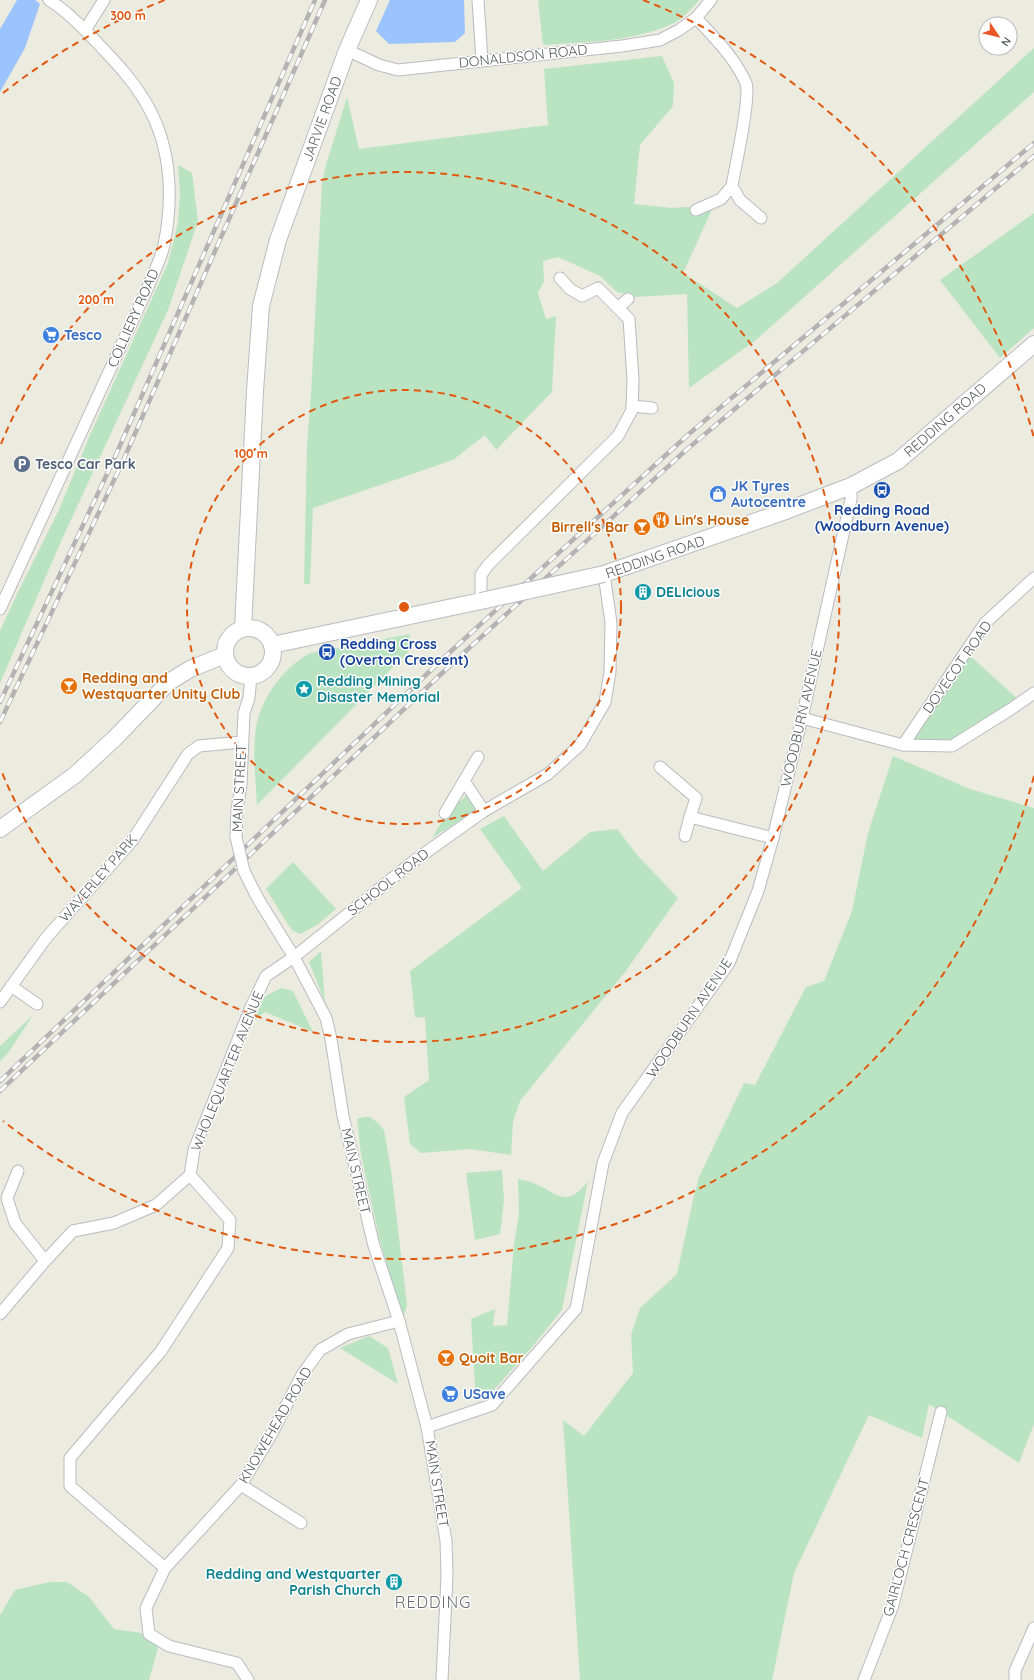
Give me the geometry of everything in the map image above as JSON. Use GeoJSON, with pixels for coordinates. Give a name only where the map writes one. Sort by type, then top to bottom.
{"type":"FeatureCollection","features":[{"type":"Feature","properties":{"kind":"main road","name":"JARVIE ROAD"},"geometry":{"type":"LineString","coordinates":[[243,628],[261,306],[278,240],[347,50],[369,0]]}},
{"type":"Feature","properties":{"kind":"main road","name":"REDDING ROAD"},"geometry":{"type":"LineString","coordinates":[[272,645],[604,574],[780,513],[850,486],[898,461],[1034,344]]}},
{"type":"Feature","properties":{"kind":"main road"},"geometry":{"type":"LineString","coordinates":[[243,628],[259,630],[265,634],[272,645],[273,656],[270,664],[262,672],[251,676],[235,672],[230,666],[225,655],[226,643],[236,631],[243,628]]}},
{"type":"Feature","properties":{"kind":"main road"},"geometry":{"type":"LineString","coordinates":[[0,829],[75,775],[114,739],[169,682],[190,668],[225,655]]}},
{"type":"Feature","properties":{"kind":"street"},"geometry":{"type":"LineString","coordinates":[[53,3],[85,30],[104,0]]}},
{"type":"Feature","properties":{"kind":"street"},"geometry":{"type":"LineString","coordinates":[[478,0],[482,61]]}},
{"type":"Feature","properties":{"kind":"street","name":"DONALDSON ROAD"},"geometry":{"type":"LineString","coordinates":[[347,50],[379,65],[398,70],[660,40],[680,30],[696,18],[711,0]]}},
{"type":"Feature","properties":{"kind":"street"},"geometry":{"type":"LineString","coordinates":[[696,18],[735,64],[746,85],[747,100],[732,186],[721,199],[696,210]]}},
{"type":"Feature","properties":{"kind":"street","name":"COLLIERY ROAD"},"geometry":{"type":"LineString","coordinates":[[0,609],[148,287],[164,246],[170,210],[170,174],[160,134],[144,99],[127,75],[85,30]]}},
{"type":"Feature","properties":{"kind":"street"},"geometry":{"type":"LineString","coordinates":[[732,186],[740,200],[761,218]]}},
{"type":"Feature","properties":{"kind":"street"},"geometry":{"type":"LineString","coordinates":[[481,601],[481,575],[525,527],[618,436],[632,410],[633,380],[629,319],[598,288],[582,296],[570,289],[560,278]]}},
{"type":"Feature","properties":{"kind":"street"},"geometry":{"type":"LineString","coordinates":[[618,308],[628,299]]}},
{"type":"Feature","properties":{"kind":"street"},"geometry":{"type":"LineString","coordinates":[[632,406],[652,408]]}},
{"type":"Feature","properties":{"kind":"street","name":"WOODBURN AVENUE"},"geometry":{"type":"LineString","coordinates":[[428,1427],[492,1405],[576,1308],[603,1163],[622,1114],[729,963],[758,891],[773,838],[802,718],[851,498],[850,486]]}},
{"type":"Feature","properties":{"kind":"street","name":"SCHOOL ROAD"},"geometry":{"type":"LineString","coordinates":[[294,957],[414,861],[484,811],[548,774],[580,745],[605,702],[610,672],[611,622],[604,574]]}},
{"type":"Feature","properties":{"kind":"street","name":"DOVECOT ROAD"},"geometry":{"type":"LineString","coordinates":[[903,745],[986,623],[1034,578]]}},
{"type":"Feature","properties":{"kind":"street","name":"MAIN STREET"},"geometry":{"type":"LineString","coordinates":[[251,676],[249,698],[244,713],[241,785],[236,810],[236,837],[244,871],[260,902],[294,957],[326,1018],[343,1116],[374,1246],[399,1321],[428,1427],[446,1541],[447,1576],[442,1680]]}},
{"type":"Feature","properties":{"kind":"street"},"geometry":{"type":"LineString","coordinates":[[802,718],[903,745],[952,746],[1034,693]]}},
{"type":"Feature","properties":{"kind":"street","name":"WAVERLEY PARK"},"geometry":{"type":"LineString","coordinates":[[0,1002],[46,938],[132,841],[188,754],[200,746],[242,742]]}},
{"type":"Feature","properties":{"kind":"street"},"geometry":{"type":"LineString","coordinates":[[445,813],[478,757]]}},
{"type":"Feature","properties":{"kind":"street"},"geometry":{"type":"LineString","coordinates":[[660,767],[696,798],[685,836]]}},
{"type":"Feature","properties":{"kind":"street"},"geometry":{"type":"LineString","coordinates":[[464,781],[484,811]]}},
{"type":"Feature","properties":{"kind":"street"},"geometry":{"type":"LineString","coordinates":[[690,817],[773,838]]}},
{"type":"Feature","properties":{"kind":"street","name":"WHOLEQUARTER AVENUE"},"geometry":{"type":"LineString","coordinates":[[190,1175],[194,1150],[251,1007],[266,976],[294,957]]}},
{"type":"Feature","properties":{"kind":"street"},"geometry":{"type":"LineString","coordinates":[[12,986],[37,1004]]}},
{"type":"Feature","properties":{"kind":"street"},"geometry":{"type":"LineString","coordinates":[[18,1170],[7,1198],[15,1223],[45,1261]]}},
{"type":"Feature","properties":{"kind":"street"},"geometry":{"type":"LineString","coordinates":[[0,1314],[45,1261],[74,1231],[114,1223],[156,1204],[190,1175],[230,1220],[228,1248],[161,1351],[70,1458],[70,1486],[165,1568]]}},
{"type":"Feature","properties":{"kind":"street","name":"KNOWEHEAD ROAD"},"geometry":{"type":"LineString","coordinates":[[248,1680],[237,1663],[169,1646],[149,1634],[146,1608],[165,1568],[241,1485],[271,1435],[302,1375],[320,1350],[348,1334],[399,1321]]}},
{"type":"Feature","properties":{"kind":"street","name":"GAIRLOCH CRESCENT"},"geometry":{"type":"LineString","coordinates":[[864,1680],[893,1605],[942,1412]]}},
{"type":"Feature","properties":{"kind":"street"},"geometry":{"type":"LineString","coordinates":[[241,1485],[301,1523]]}},
{"type":"Feature","properties":{"kind":"street"},"geometry":{"type":"LineString","coordinates":[[1015,1680],[1015,1671],[1034,1628]]}},
{"type":"Feature","properties":{"kind":"green space"},"geometry":{"type":"Polygon","coordinates":[[[538,0],[699,0],[679,20],[657,30],[625,38],[543,45],[538,0]]]}},
{"type":"Feature","properties":{"kind":"green space"},"geometry":{"type":"Polygon","coordinates":[[[1034,48],[1034,92],[756,340],[689,388],[687,294],[636,297],[617,292],[600,276],[558,257],[543,261],[544,281],[538,293],[546,319],[556,316],[552,392],[496,450],[485,435],[453,460],[313,508],[310,584],[304,584],[307,445],[322,183],[347,97],[359,149],[548,125],[544,69],[662,56],[674,83],[673,106],[640,145],[634,204],[672,208],[714,205],[683,273],[737,308],[777,283],[1034,48]]]}},
{"type":"Feature","properties":{"kind":"green space"},"geometry":{"type":"Polygon","coordinates":[[[178,165],[192,173],[198,221],[168,310],[63,537],[0,683],[0,631],[58,512],[90,435],[168,263],[178,223],[180,194],[178,165]]]}},
{"type":"Feature","properties":{"kind":"green space"},"geometry":{"type":"Polygon","coordinates":[[[1034,213],[1034,328],[1000,358],[940,280],[1034,213]]]}},
{"type":"Feature","properties":{"kind":"green space"},"geometry":{"type":"Polygon","coordinates":[[[410,634],[408,652],[257,805],[254,754],[257,724],[260,712],[272,688],[280,678],[289,668],[310,653],[410,634]]]}},
{"type":"Feature","properties":{"kind":"green space"},"geometry":{"type":"Polygon","coordinates":[[[966,652],[1021,702],[952,746],[903,745],[966,652]]]}},
{"type":"Feature","properties":{"kind":"green space"},"geometry":{"type":"Polygon","coordinates":[[[893,756],[970,789],[1034,808],[1034,1424],[1019,1463],[929,1404],[922,1438],[869,1415],[794,1573],[772,1680],[580,1680],[563,1420],[584,1436],[633,1373],[631,1335],[640,1308],[677,1274],[699,1177],[744,1083],[755,1085],[806,987],[824,981],[852,911],[868,833],[893,756]]]}},
{"type":"Feature","properties":{"kind":"green space"},"geometry":{"type":"Polygon","coordinates":[[[467,795],[476,808],[472,813],[432,838],[444,818],[446,820],[454,810],[452,808],[467,795]]]}},
{"type":"Feature","properties":{"kind":"green space"},"geometry":{"type":"Polygon","coordinates":[[[504,816],[543,871],[590,832],[617,829],[639,857],[678,898],[625,972],[520,1101],[513,1122],[511,1155],[470,1149],[421,1153],[410,1144],[404,1097],[429,1080],[425,1018],[415,1017],[410,971],[522,888],[480,829],[504,816]]]}},
{"type":"Feature","properties":{"kind":"green space"},"geometry":{"type":"Polygon","coordinates":[[[293,862],[336,909],[317,925],[300,934],[293,931],[289,926],[266,889],[293,862]]]}},
{"type":"Feature","properties":{"kind":"green space"},"geometry":{"type":"Polygon","coordinates":[[[321,951],[325,1002],[309,962],[321,951]]]}},
{"type":"Feature","properties":{"kind":"green space"},"geometry":{"type":"Polygon","coordinates":[[[281,988],[293,991],[313,1032],[265,1012],[255,1019],[264,997],[281,988]]]}},
{"type":"Feature","properties":{"kind":"green space"},"geometry":{"type":"Polygon","coordinates":[[[33,1015],[8,1053],[0,1061],[0,1046],[33,1015]]]}},
{"type":"Feature","properties":{"kind":"green space"},"geometry":{"type":"Polygon","coordinates":[[[370,1117],[384,1130],[391,1170],[407,1305],[403,1319],[380,1241],[361,1155],[357,1119],[370,1117]]]}},
{"type":"Feature","properties":{"kind":"green space"},"geometry":{"type":"Polygon","coordinates":[[[502,1170],[504,1200],[500,1234],[475,1240],[466,1173],[502,1170]]]}},
{"type":"Feature","properties":{"kind":"green space"},"geometry":{"type":"Polygon","coordinates":[[[518,1179],[533,1183],[562,1197],[573,1195],[588,1181],[562,1310],[532,1347],[492,1392],[476,1402],[471,1319],[495,1309],[493,1326],[507,1325],[514,1244],[519,1214],[518,1179]]]}},
{"type":"Feature","properties":{"kind":"green space"},"geometry":{"type":"Polygon","coordinates":[[[369,1336],[388,1348],[398,1384],[340,1348],[369,1336]]]}},
{"type":"Feature","properties":{"kind":"green space"},"geometry":{"type":"Polygon","coordinates":[[[50,1582],[67,1582],[89,1597],[114,1629],[149,1634],[160,1641],[149,1680],[0,1680],[0,1615],[15,1590],[50,1582]]]}},
{"type":"Feature","properties":{"kind":"water"},"geometry":{"type":"Polygon","coordinates":[[[17,0],[35,0],[40,4],[25,48],[0,92],[0,29],[17,0]]]}},
{"type":"Feature","properties":{"kind":"water"},"geometry":{"type":"Polygon","coordinates":[[[390,0],[464,0],[465,33],[455,42],[389,44],[376,31],[390,0]]]}},
{"type":"Feature","properties":{"kind":"railway"},"geometry":{"type":"LineString","coordinates":[[0,702],[115,457],[315,0]]}},
{"type":"Feature","properties":{"kind":"railway"},"geometry":{"type":"LineString","coordinates":[[0,722],[123,461],[325,0]]}},
{"type":"Feature","properties":{"kind":"railway"},"geometry":{"type":"LineString","coordinates":[[0,1081],[449,653],[690,433],[1034,143]]}},
{"type":"Feature","properties":{"kind":"railway"},"geometry":{"type":"LineString","coordinates":[[0,1091],[456,660],[685,451],[1034,156]]}},
{"type":"Feature","properties":{"kind":"place","name":"Tesco"},"geometry":{"type":"Point","coordinates":[51,335]}},
{"type":"Feature","properties":{"kind":"place","name":"Tesco Car Park"},"geometry":{"type":"Point","coordinates":[22,464]}},
{"type":"Feature","properties":{"kind":"place","name":"Redding Road (Woodburn Avenue)"},"geometry":{"type":"Point","coordinates":[882,490]}},
{"type":"Feature","properties":{"kind":"place","name":"JK Tyres Autocentre"},"geometry":{"type":"Point","coordinates":[718,494]}},
{"type":"Feature","properties":{"kind":"place","name":"Lin's House"},"geometry":{"type":"Point","coordinates":[661,520]}},
{"type":"Feature","properties":{"kind":"place","name":"Birrell's Bar"},"geometry":{"type":"Point","coordinates":[642,527]}},
{"type":"Feature","properties":{"kind":"place","name":"DELIcious"},"geometry":{"type":"Point","coordinates":[643,592]}},
{"type":"Feature","properties":{"kind":"place","name":"Redding Cross (Overton Crescent)"},"geometry":{"type":"Point","coordinates":[327,652]}},
{"type":"Feature","properties":{"kind":"place","name":"Redding and Westquarter Unity Club"},"geometry":{"type":"Point","coordinates":[69,686]}},
{"type":"Feature","properties":{"kind":"place","name":"Redding Mining Disaster Memorial"},"geometry":{"type":"Point","coordinates":[304,689]}},
{"type":"Feature","properties":{"kind":"place","name":"Quoit Bar"},"geometry":{"type":"Point","coordinates":[446,1358]}},
{"type":"Feature","properties":{"kind":"place","name":"USave"},"geometry":{"type":"Point","coordinates":[450,1394]}},
{"type":"Feature","properties":{"kind":"place","name":"Redding and Westquarter Parish Church"},"geometry":{"type":"Point","coordinates":[394,1582]}},
{"type":"Feature","properties":{"kind":"district","name":"REDDING"},"geometry":{"type":"Point","coordinates":[433,1602]}}]}
